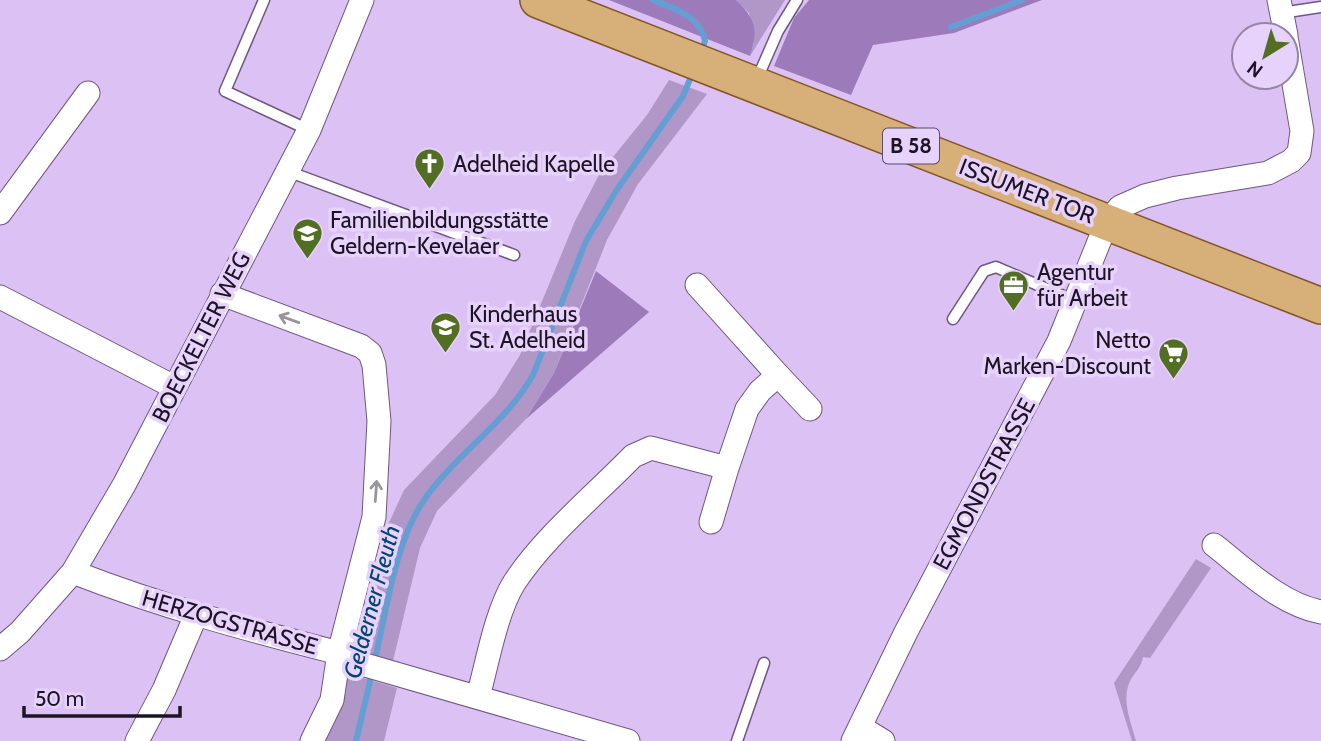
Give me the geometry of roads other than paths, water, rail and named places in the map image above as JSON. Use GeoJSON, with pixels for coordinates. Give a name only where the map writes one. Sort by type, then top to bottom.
{"type":"FeatureCollection","features":[{"type":"Feature","properties":{"kind":"main road","name":"ISSUMER TOR"},"geometry":{"type":"LineString","coordinates":[[538,0],[1321,306]]}},
{"type":"Feature","properties":{"kind":"street","name":"BOECKELTER WEG"},"geometry":{"type":"LineString","coordinates":[[0,649],[20,632],[73,572],[124,485],[309,130],[362,0]]}},
{"type":"Feature","properties":{"kind":"street"},"geometry":{"type":"LineString","coordinates":[[1107,222],[1120,207],[1145,196],[1268,173],[1292,161],[1299,153],[1302,131],[1295,91]]}},
{"type":"Feature","properties":{"kind":"street"},"geometry":{"type":"LineString","coordinates":[[0,213],[88,93]]}},
{"type":"Feature","properties":{"kind":"street","name":"EGMONDSTRASSE"},"geometry":{"type":"LineString","coordinates":[[857,734],[906,632],[1054,351],[1107,222]]}},
{"type":"Feature","properties":{"kind":"street"},"geometry":{"type":"LineString","coordinates":[[697,285],[810,409]]}},
{"type":"Feature","properties":{"kind":"street"},"geometry":{"type":"LineString","coordinates":[[222,295],[361,346],[370,353],[374,365],[379,421],[374,517],[332,700],[312,741]]}},
{"type":"Feature","properties":{"kind":"street"},"geometry":{"type":"LineString","coordinates":[[0,296],[174,387]]}},
{"type":"Feature","properties":{"kind":"street"},"geometry":{"type":"LineString","coordinates":[[711,522],[747,409],[760,391],[778,375]]}},
{"type":"Feature","properties":{"kind":"street"},"geometry":{"type":"LineString","coordinates":[[478,697],[498,624],[513,585],[539,551],[633,456],[650,448],[727,468]]}},
{"type":"Feature","properties":{"kind":"street"},"geometry":{"type":"LineString","coordinates":[[1214,545],[1287,599],[1302,607],[1321,612]]}},
{"type":"Feature","properties":{"kind":"street","name":"HERZOGSTRASSE"},"geometry":{"type":"LineString","coordinates":[[73,572],[140,598],[628,741]]}},
{"type":"Feature","properties":{"kind":"street"},"geometry":{"type":"LineString","coordinates":[[137,741],[164,690],[196,615]]}},
{"type":"Feature","properties":{"kind":"street"},"geometry":{"type":"LineString","coordinates":[[857,734],[883,741]]}},
{"type":"Feature","properties":{"kind":"lane"},"geometry":{"type":"LineString","coordinates":[[264,0],[225,90],[309,130]]}},
{"type":"Feature","properties":{"kind":"lane"},"geometry":{"type":"LineString","coordinates":[[755,85],[778,31],[797,0]]}},
{"type":"Feature","properties":{"kind":"lane"},"geometry":{"type":"LineString","coordinates":[[1283,21],[1321,6]]}},
{"type":"Feature","properties":{"kind":"lane"},"geometry":{"type":"LineString","coordinates":[[288,171],[514,255]]}},
{"type":"Feature","properties":{"kind":"lane"},"geometry":{"type":"LineString","coordinates":[[953,319],[984,271],[996,267],[1075,301]]}},
{"type":"Feature","properties":{"kind":"lane"},"geometry":{"type":"LineString","coordinates":[[737,741],[764,663]]}},
{"type":"Feature","properties":{"kind":"waterway","name":"Gelderner Fleuth"},"geometry":{"type":"LineString","coordinates":[[653,0],[685,14],[698,25],[705,41],[701,52]]}},
{"type":"Feature","properties":{"kind":"waterway"},"geometry":{"type":"LineString","coordinates":[[951,27],[1022,0]]}},
{"type":"Feature","properties":{"kind":"waterway","name":"Gelderner Fleuth"},"geometry":{"type":"LineString","coordinates":[[374,663],[398,557],[414,518],[437,483],[522,393],[533,375],[586,241],[616,191],[683,96],[693,72]]}},
{"type":"Feature","properties":{"kind":"waterway","name":"Gelderner Fleuth"},"geometry":{"type":"LineString","coordinates":[[356,741],[372,673]]}},
{"type":"Feature","properties":{"kind":"place","name":"Adelheid Kapelle"},"geometry":{"type":"Point","coordinates":[430,191]}},
{"type":"Feature","properties":{"kind":"place","name":"Familienbildungsstätte Geldern-Kevelaer"},"geometry":{"type":"Point","coordinates":[307,260]}},
{"type":"Feature","properties":{"kind":"place","name":"Agentur für Arbeit"},"geometry":{"type":"Point","coordinates":[1014,312]}},
{"type":"Feature","properties":{"kind":"place","name":"Kinderhaus St. Adelheid"},"geometry":{"type":"Point","coordinates":[446,354]}},
{"type":"Feature","properties":{"kind":"place","name":"Netto Marken-Discount"},"geometry":{"type":"Point","coordinates":[1174,380]}}]}
